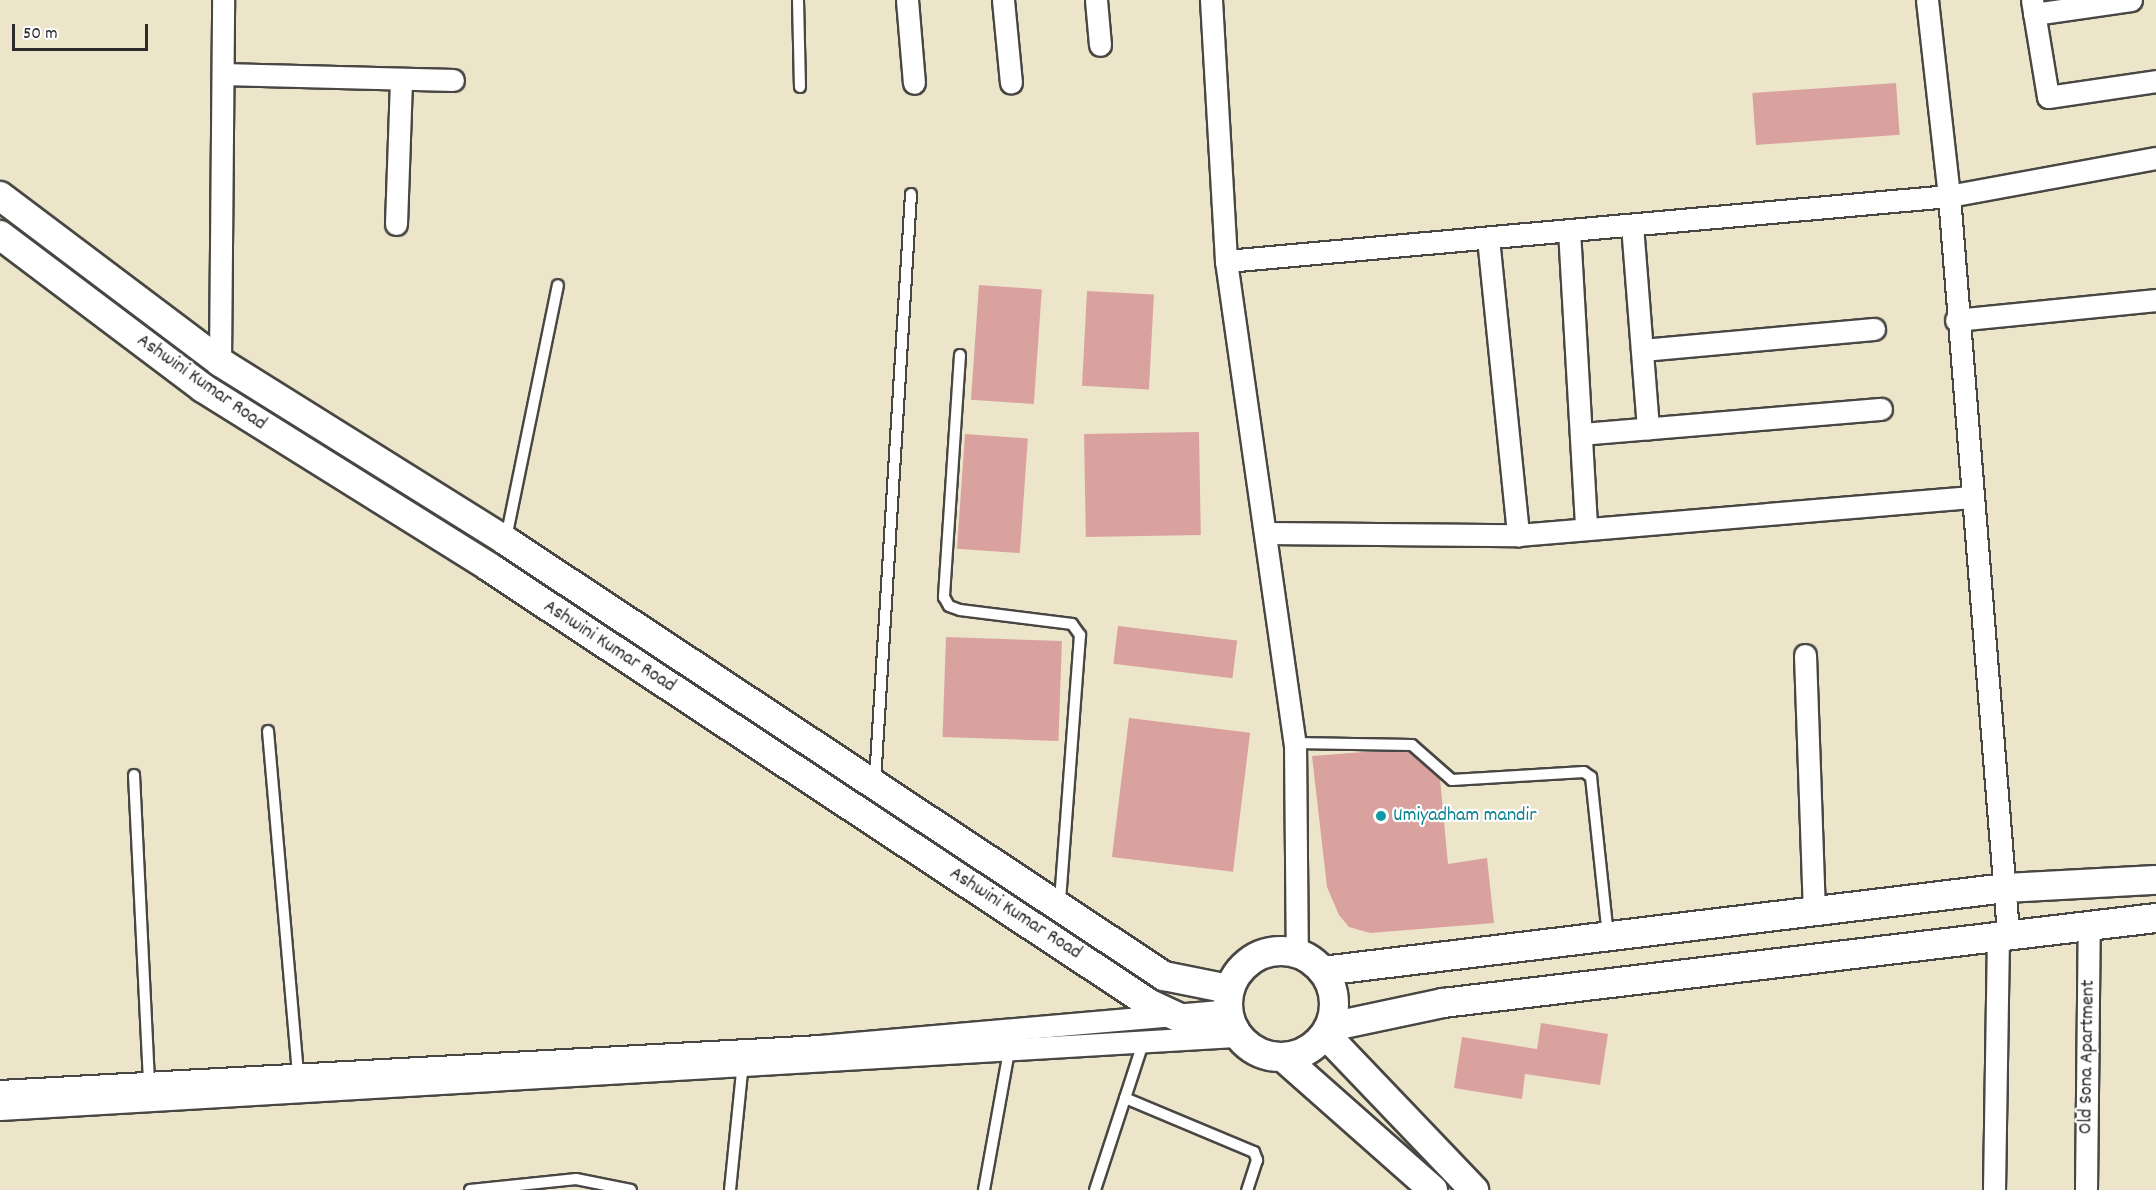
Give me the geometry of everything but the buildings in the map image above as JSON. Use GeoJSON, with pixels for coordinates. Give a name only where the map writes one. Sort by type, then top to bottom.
{"type":"FeatureCollection","features":[{"type":"Feature","properties":{"kind":"main road","name":"Ashwini Kumar Road"},"geometry":{"type":"LineString","coordinates":[[0,196],[220,362],[506,541],[1164,976],[1232,1016]]}},
{"type":"Feature","properties":{"kind":"main road","name":"Ashwini Kumar Road"},"geometry":{"type":"LineString","coordinates":[[0,235],[202,388],[489,567],[1176,1016],[1232,1016]]}},
{"type":"Feature","properties":{"kind":"main road"},"geometry":{"type":"LineString","coordinates":[[1323,971],[1609,940],[2006,888],[2156,879]]}},
{"type":"Feature","properties":{"kind":"main road"},"geometry":{"type":"LineString","coordinates":[[1328,1030],[1443,1003],[2003,933],[2156,918]]}},
{"type":"Feature","properties":{"kind":"main road"},"geometry":{"type":"LineString","coordinates":[[1284,1058],[1311,1049],[1328,1030],[1334,998],[1323,971],[1297,953],[1263,953],[1237,974],[1232,1016],[1254,1051],[1284,1058],[1427,1173],[1474,1190]]}},
{"type":"Feature","properties":{"kind":"main road"},"geometry":{"type":"LineString","coordinates":[[1328,1030],[1427,1173]]}},
{"type":"Feature","properties":{"kind":"street"},"geometry":{"type":"LineString","coordinates":[[220,362],[223,0]]}},
{"type":"Feature","properties":{"kind":"street"},"geometry":{"type":"LineString","coordinates":[[907,0],[914,83]]}},
{"type":"Feature","properties":{"kind":"street"},"geometry":{"type":"LineString","coordinates":[[1003,0],[1011,83]]}},
{"type":"Feature","properties":{"kind":"street"},"geometry":{"type":"LineString","coordinates":[[1096,0],[1100,45]]}},
{"type":"Feature","properties":{"kind":"street"},"geometry":{"type":"LineString","coordinates":[[1211,0],[1226,261],[1295,743],[1297,953]]}},
{"type":"Feature","properties":{"kind":"street"},"geometry":{"type":"LineString","coordinates":[[1927,0],[1948,196],[1956,320],[2006,888],[1994,1190]]}},
{"type":"Feature","properties":{"kind":"street"},"geometry":{"type":"LineString","coordinates":[[2131,0],[2033,7],[2048,97],[2156,81]]}},
{"type":"Feature","properties":{"kind":"street"},"geometry":{"type":"LineString","coordinates":[[222,74],[453,80]]}},
{"type":"Feature","properties":{"kind":"street"},"geometry":{"type":"LineString","coordinates":[[396,224],[401,80]]}},
{"type":"Feature","properties":{"kind":"street"},"geometry":{"type":"LineString","coordinates":[[1226,261],[1948,196],[2156,158]]}},
{"type":"Feature","properties":{"kind":"street"},"geometry":{"type":"LineString","coordinates":[[1632,225],[1648,428]]}},
{"type":"Feature","properties":{"kind":"street"},"geometry":{"type":"LineString","coordinates":[[1569,230],[1586,529]]}},
{"type":"Feature","properties":{"kind":"street"},"geometry":{"type":"LineString","coordinates":[[1488,238],[1518,535]]}},
{"type":"Feature","properties":{"kind":"street"},"geometry":{"type":"LineString","coordinates":[[1956,320],[2156,300]]}},
{"type":"Feature","properties":{"kind":"street"},"geometry":{"type":"LineString","coordinates":[[1642,350],[1874,329]]}},
{"type":"Feature","properties":{"kind":"street"},"geometry":{"type":"LineString","coordinates":[[1581,434],[1881,409]]}},
{"type":"Feature","properties":{"kind":"street"},"geometry":{"type":"LineString","coordinates":[[1264,532],[1518,535],[1971,497]]}},
{"type":"Feature","properties":{"kind":"street"},"geometry":{"type":"LineString","coordinates":[[1805,654],[1814,913]]}},
{"type":"Feature","properties":{"kind":"street","name":"Old Sona Apartment"},"geometry":{"type":"LineString","coordinates":[[2086,1190],[2089,924]]}},
{"type":"Feature","properties":{"kind":"street"},"geometry":{"type":"LineString","coordinates":[[0,1109],[744,1059],[1176,1016]]}},
{"type":"Feature","properties":{"kind":"street"},"geometry":{"type":"LineString","coordinates":[[0,1091],[298,1075],[1009,1051],[1143,1042],[1232,1016]]}},
{"type":"Feature","properties":{"kind":"lane"},"geometry":{"type":"LineString","coordinates":[[798,0],[800,87]]}},
{"type":"Feature","properties":{"kind":"lane"},"geometry":{"type":"LineString","coordinates":[[874,785],[911,194]]}},
{"type":"Feature","properties":{"kind":"lane"},"geometry":{"type":"LineString","coordinates":[[506,541],[558,285]]}},
{"type":"Feature","properties":{"kind":"lane"},"geometry":{"type":"LineString","coordinates":[[960,355],[944,597],[949,606],[960,610],[1072,624],[1080,635],[1060,907]]}},
{"type":"Feature","properties":{"kind":"lane"},"geometry":{"type":"LineString","coordinates":[[268,731],[298,1075]]}},
{"type":"Feature","properties":{"kind":"lane"},"geometry":{"type":"LineString","coordinates":[[1295,743],[1412,745],[1452,780],[1584,771],[1591,777],[1609,940]]}},
{"type":"Feature","properties":{"kind":"lane"},"geometry":{"type":"LineString","coordinates":[[134,775],[148,1083]]}},
{"type":"Feature","properties":{"kind":"lane"},"geometry":{"type":"LineString","coordinates":[[1095,1190],[1143,1042]]}},
{"type":"Feature","properties":{"kind":"lane"},"geometry":{"type":"LineString","coordinates":[[984,1190],[1009,1051]]}},
{"type":"Feature","properties":{"kind":"lane"},"geometry":{"type":"LineString","coordinates":[[730,1190],[744,1059]]}},
{"type":"Feature","properties":{"kind":"lane"},"geometry":{"type":"LineString","coordinates":[[1125,1098],[1254,1152],[1257,1160],[1247,1190]]}},
{"type":"Feature","properties":{"kind":"lane"},"geometry":{"type":"LineString","coordinates":[[470,1190],[576,1179],[631,1190]]}},
{"type":"Feature","properties":{"kind":"place","name":"Umiyadham mandir"},"geometry":{"type":"Point","coordinates":[1381,816]}}]}
